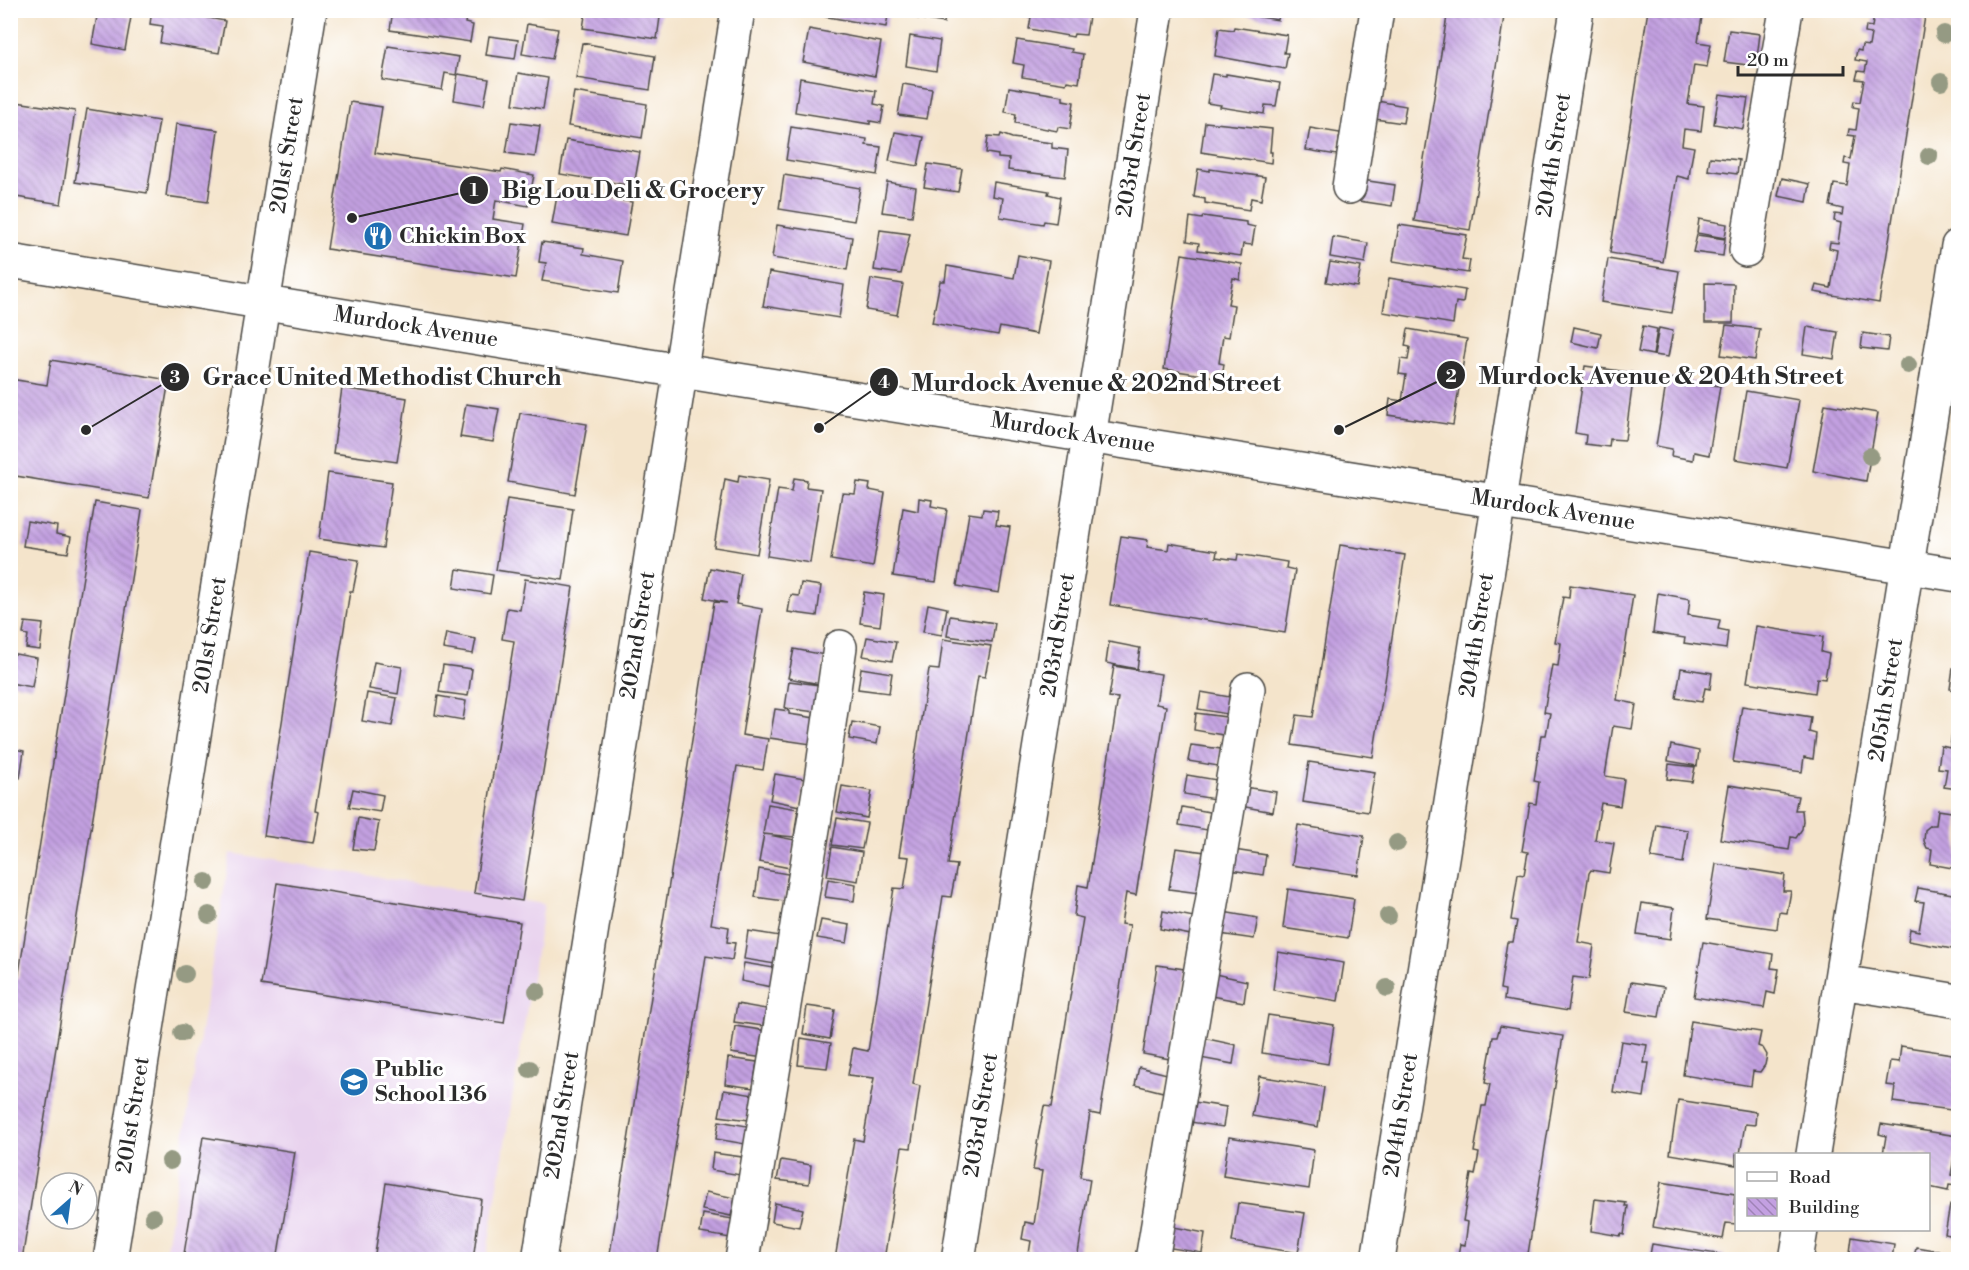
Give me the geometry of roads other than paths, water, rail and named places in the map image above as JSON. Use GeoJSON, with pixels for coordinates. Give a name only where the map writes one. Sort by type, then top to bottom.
{"type":"FeatureCollection","features":[{"type":"Feature","properties":{"kind":"street","name":"201st Street"},"geometry":{"type":"LineString","coordinates":[[110,1260],[310,10]]}},
{"type":"Feature","properties":{"kind":"street","name":"202nd Street"},"geometry":{"type":"LineString","coordinates":[[539,1260],[738,10]]}},
{"type":"Feature","properties":{"kind":"street","name":"203rd Street"},"geometry":{"type":"LineString","coordinates":[[958,1260],[1157,10]]}},
{"type":"Feature","properties":{"kind":"street"},"geometry":{"type":"LineString","coordinates":[[1349,187],[1377,10]]}},
{"type":"Feature","properties":{"kind":"street","name":"204th Street"},"geometry":{"type":"LineString","coordinates":[[1378,1260],[1577,10]]}},
{"type":"Feature","properties":{"kind":"street"},"geometry":{"type":"LineString","coordinates":[[1746,250],[1786,10]]}},
{"type":"Feature","properties":{"kind":"street","name":"205th Street"},"geometry":{"type":"LineString","coordinates":[[1813,1153],[1959,246]]}},
{"type":"Feature","properties":{"kind":"street","name":"Murdock Avenue"},"geometry":{"type":"LineString","coordinates":[[10,261],[680,371],[1959,575]]}},
{"type":"Feature","properties":{"kind":"street"},"geometry":{"type":"LineString","coordinates":[[742,1260],[821,780],[840,647]]}},
{"type":"Feature","properties":{"kind":"street"},"geometry":{"type":"LineString","coordinates":[[1152,1260],[1248,689]]}},
{"type":"Feature","properties":{"kind":"street"},"geometry":{"type":"LineString","coordinates":[[1841,982],[1959,1000]]}},
{"type":"Feature","properties":{"kind":"street"},"geometry":{"type":"LineString","coordinates":[[1796,1260],[1801,1231]]}},
{"type":"Feature","properties":{"kind":"place","name":"Big Lou Deli & Grocery"},"geometry":{"type":"Point","coordinates":[352,218]}},
{"type":"Feature","properties":{"kind":"place","name":"Chickin Box"},"geometry":{"type":"Point","coordinates":[378,236]}},
{"type":"Feature","properties":{"kind":"place","name":"Murdock Avenue & 202nd Street"},"geometry":{"type":"Point","coordinates":[819,428]}},
{"type":"Feature","properties":{"kind":"place","name":"Grace United Methodist Church"},"geometry":{"type":"Point","coordinates":[86,430]}},
{"type":"Feature","properties":{"kind":"place","name":"Murdock Avenue & 204th Street"},"geometry":{"type":"Point","coordinates":[1339,430]}},
{"type":"Feature","properties":{"kind":"place","name":"Public School 136"},"geometry":{"type":"Point","coordinates":[354,1082]}}]}
